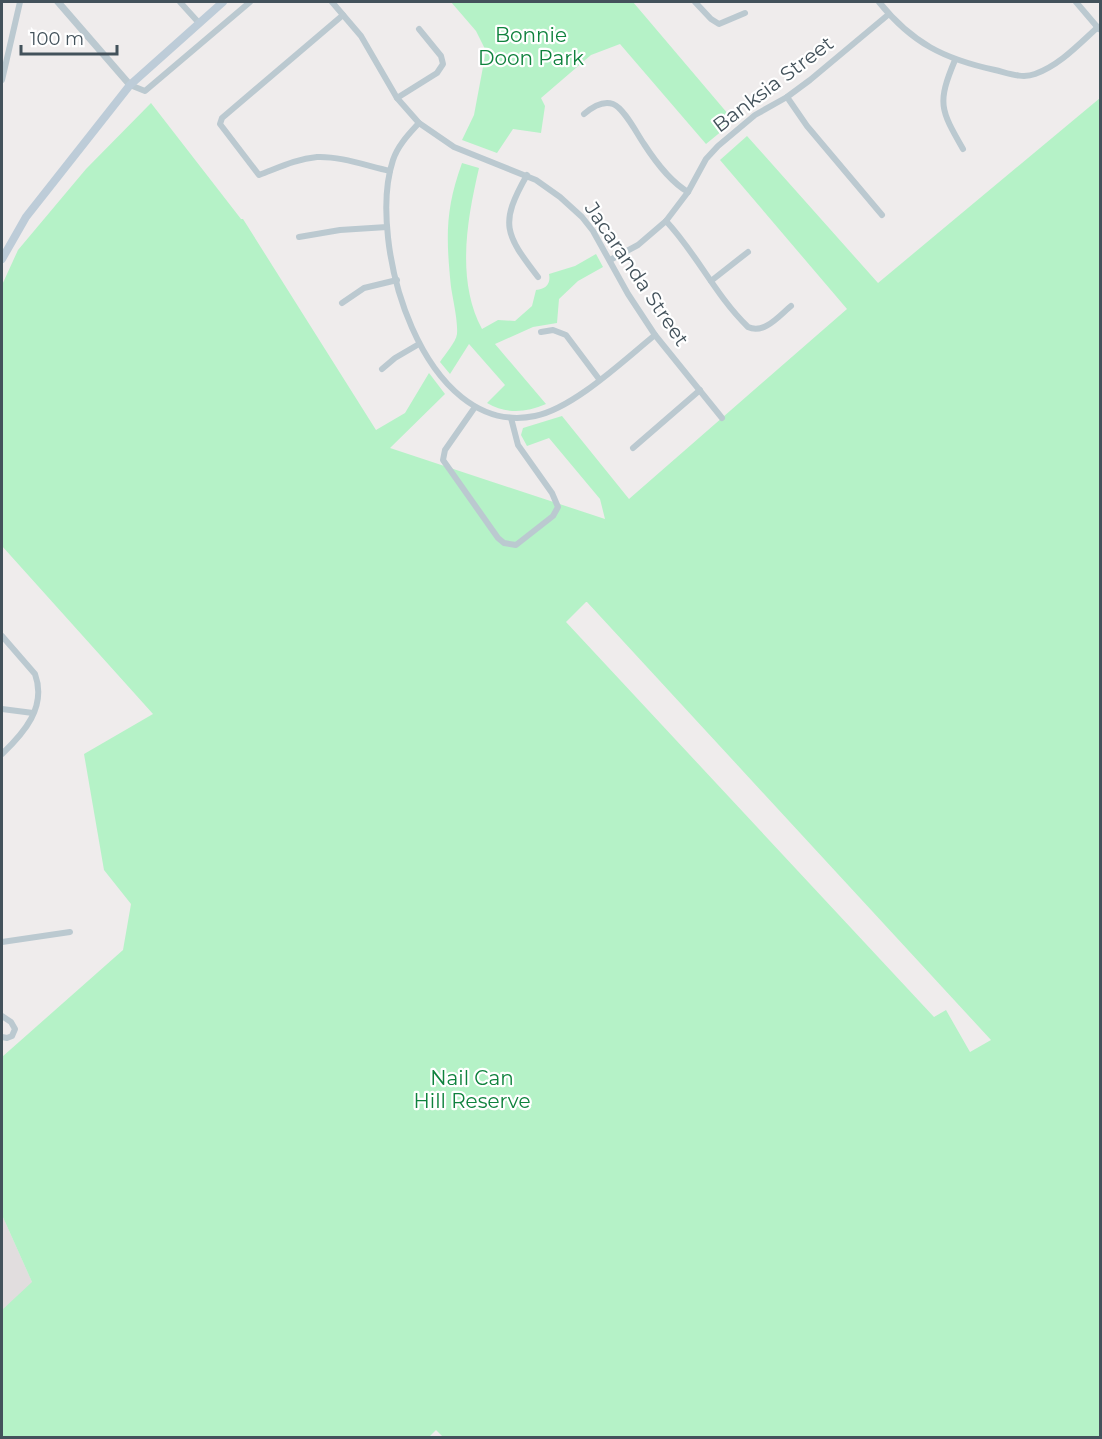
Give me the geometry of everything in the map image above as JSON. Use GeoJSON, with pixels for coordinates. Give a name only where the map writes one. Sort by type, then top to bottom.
{"type":"FeatureCollection","features":[{"type":"Feature","properties":{"kind":"main road"},"geometry":{"type":"LineString","coordinates":[[2,259],[26,217],[130,85],[223,2]]}},
{"type":"Feature","properties":{"kind":"street"},"geometry":{"type":"LineString","coordinates":[[2,80],[20,2]]}},
{"type":"Feature","properties":{"kind":"street"},"geometry":{"type":"LineString","coordinates":[[58,2],[130,85],[145,91],[250,2]]}},
{"type":"Feature","properties":{"kind":"street"},"geometry":{"type":"LineString","coordinates":[[180,2],[199,23]]}},
{"type":"Feature","properties":{"kind":"street","name":"Jacaranda Street"},"geometry":{"type":"LineString","coordinates":[[332,2],[361,36],[397,98],[419,123],[454,147],[526,175],[548,187],[582,217],[593,231],[628,294],[655,335],[722,418]]}},
{"type":"Feature","properties":{"kind":"street"},"geometry":{"type":"LineString","coordinates":[[695,2],[711,20],[719,24],[745,13]]}},
{"type":"Feature","properties":{"kind":"street"},"geometry":{"type":"LineString","coordinates":[[879,2],[919,42],[955,60],[1020,76],[1032,75],[1059,61],[1099,29],[1077,2]]}},
{"type":"Feature","properties":{"kind":"street","name":"Banksia Street"},"geometry":{"type":"LineString","coordinates":[[610,260],[638,245],[666,221],[688,192],[706,159],[718,146],[755,115],[787,97],[889,14]]}},
{"type":"Feature","properties":{"kind":"street"},"geometry":{"type":"LineString","coordinates":[[343,15],[222,118],[220,124],[259,175],[293,162],[317,157],[337,159],[390,171]]}},
{"type":"Feature","properties":{"kind":"street"},"geometry":{"type":"LineString","coordinates":[[397,98],[437,73],[443,64],[441,56],[419,29]]}},
{"type":"Feature","properties":{"kind":"street"},"geometry":{"type":"LineString","coordinates":[[955,60],[947,79],[942,107],[946,120],[963,149]]}},
{"type":"Feature","properties":{"kind":"street"},"geometry":{"type":"LineString","coordinates":[[787,97],[807,126],[882,215]]}},
{"type":"Feature","properties":{"kind":"street"},"geometry":{"type":"LineString","coordinates":[[584,114],[593,106],[603,103],[612,103],[620,108],[659,164],[688,192]]}},
{"type":"Feature","properties":{"kind":"street"},"geometry":{"type":"LineString","coordinates":[[419,123],[400,145],[394,158],[386,201],[387,227],[397,280],[408,319],[419,344],[447,384],[475,407],[493,415],[511,418],[535,416],[556,409],[577,397],[655,335]]}},
{"type":"Feature","properties":{"kind":"street"},"geometry":{"type":"LineString","coordinates":[[526,175],[511,207],[508,220],[515,247],[538,277]]}},
{"type":"Feature","properties":{"kind":"street"},"geometry":{"type":"LineString","coordinates":[[666,221],[682,238],[727,304],[752,329],[764,328],[791,306]]}},
{"type":"Feature","properties":{"kind":"street"},"geometry":{"type":"LineString","coordinates":[[299,237],[340,230],[387,227]]}},
{"type":"Feature","properties":{"kind":"street"},"geometry":{"type":"LineString","coordinates":[[711,281],[748,252]]}},
{"type":"Feature","properties":{"kind":"street"},"geometry":{"type":"LineString","coordinates":[[342,303],[364,288],[397,280]]}},
{"type":"Feature","properties":{"kind":"street"},"geometry":{"type":"LineString","coordinates":[[541,332],[553,330],[566,335],[599,379]]}},
{"type":"Feature","properties":{"kind":"street"},"geometry":{"type":"LineString","coordinates":[[382,369],[395,358],[419,344]]}},
{"type":"Feature","properties":{"kind":"street"},"geometry":{"type":"LineString","coordinates":[[633,448],[700,390]]}},
{"type":"Feature","properties":{"kind":"street"},"geometry":{"type":"LineString","coordinates":[[475,407],[445,450],[443,460],[498,538],[508,545],[516,545],[553,516],[558,507],[552,493],[518,446],[511,418]]}},
{"type":"Feature","properties":{"kind":"street"},"geometry":{"type":"LineString","coordinates":[[2,636],[35,674],[38,698],[23,734],[2,754]]}},
{"type":"Feature","properties":{"kind":"street"},"geometry":{"type":"LineString","coordinates":[[2,709],[33,713]]}},
{"type":"Feature","properties":{"kind":"street"},"geometry":{"type":"LineString","coordinates":[[2,942],[70,932]]}},
{"type":"Feature","properties":{"kind":"street"},"geometry":{"type":"LineString","coordinates":[[2,1016],[11,1022],[15,1029],[12,1036],[2,1037]]}},
{"type":"Feature","properties":{"kind":"shaded area"},"geometry":{"type":"Polygon","coordinates":[[[2,1215],[33,1284],[2,1311],[2,1215]]]}},
{"type":"Feature","properties":{"kind":"green space","name":"Bonnie Doon Park"},"geometry":{"type":"Polygon","coordinates":[[[451,2],[633,2],[734,121],[706,144],[620,44],[591,55],[541,98],[545,106],[541,133],[513,129],[497,153],[462,140],[474,115],[486,51],[476,31],[451,2]]]}},
{"type":"Feature","properties":{"kind":"green space","name":"Nail Can Hill Reserve"},"geometry":{"type":"Polygon","coordinates":[[[1100,98],[1100,1437],[444,1438],[436,1430],[428,1438],[2,1437],[2,1310],[32,1282],[2,1215],[2,1057],[123,950],[131,904],[104,870],[84,754],[153,714],[2,546],[2,285],[18,250],[86,169],[151,103],[243,219],[376,430],[405,413],[429,373],[445,394],[390,448],[605,519],[600,499],[549,438],[527,446],[521,435],[523,428],[562,416],[629,499],[847,309],[720,160],[747,136],[878,283],[1100,98]],[[587,602],[566,622],[934,1017],[946,1010],[970,1052],[991,1040],[587,602]]]}},
{"type":"Feature","properties":{"kind":"green space"},"geometry":{"type":"Polygon","coordinates":[[[462,163],[479,168],[468,229],[466,270],[474,310],[482,329],[498,320],[515,321],[532,306],[536,290],[547,285],[549,274],[575,266],[596,254],[603,267],[578,281],[559,299],[557,323],[533,327],[495,344],[546,404],[538,407],[523,411],[508,411],[487,403],[505,385],[469,344],[450,374],[440,362],[457,334],[448,254],[448,224],[452,195],[462,163]]]}}]}
